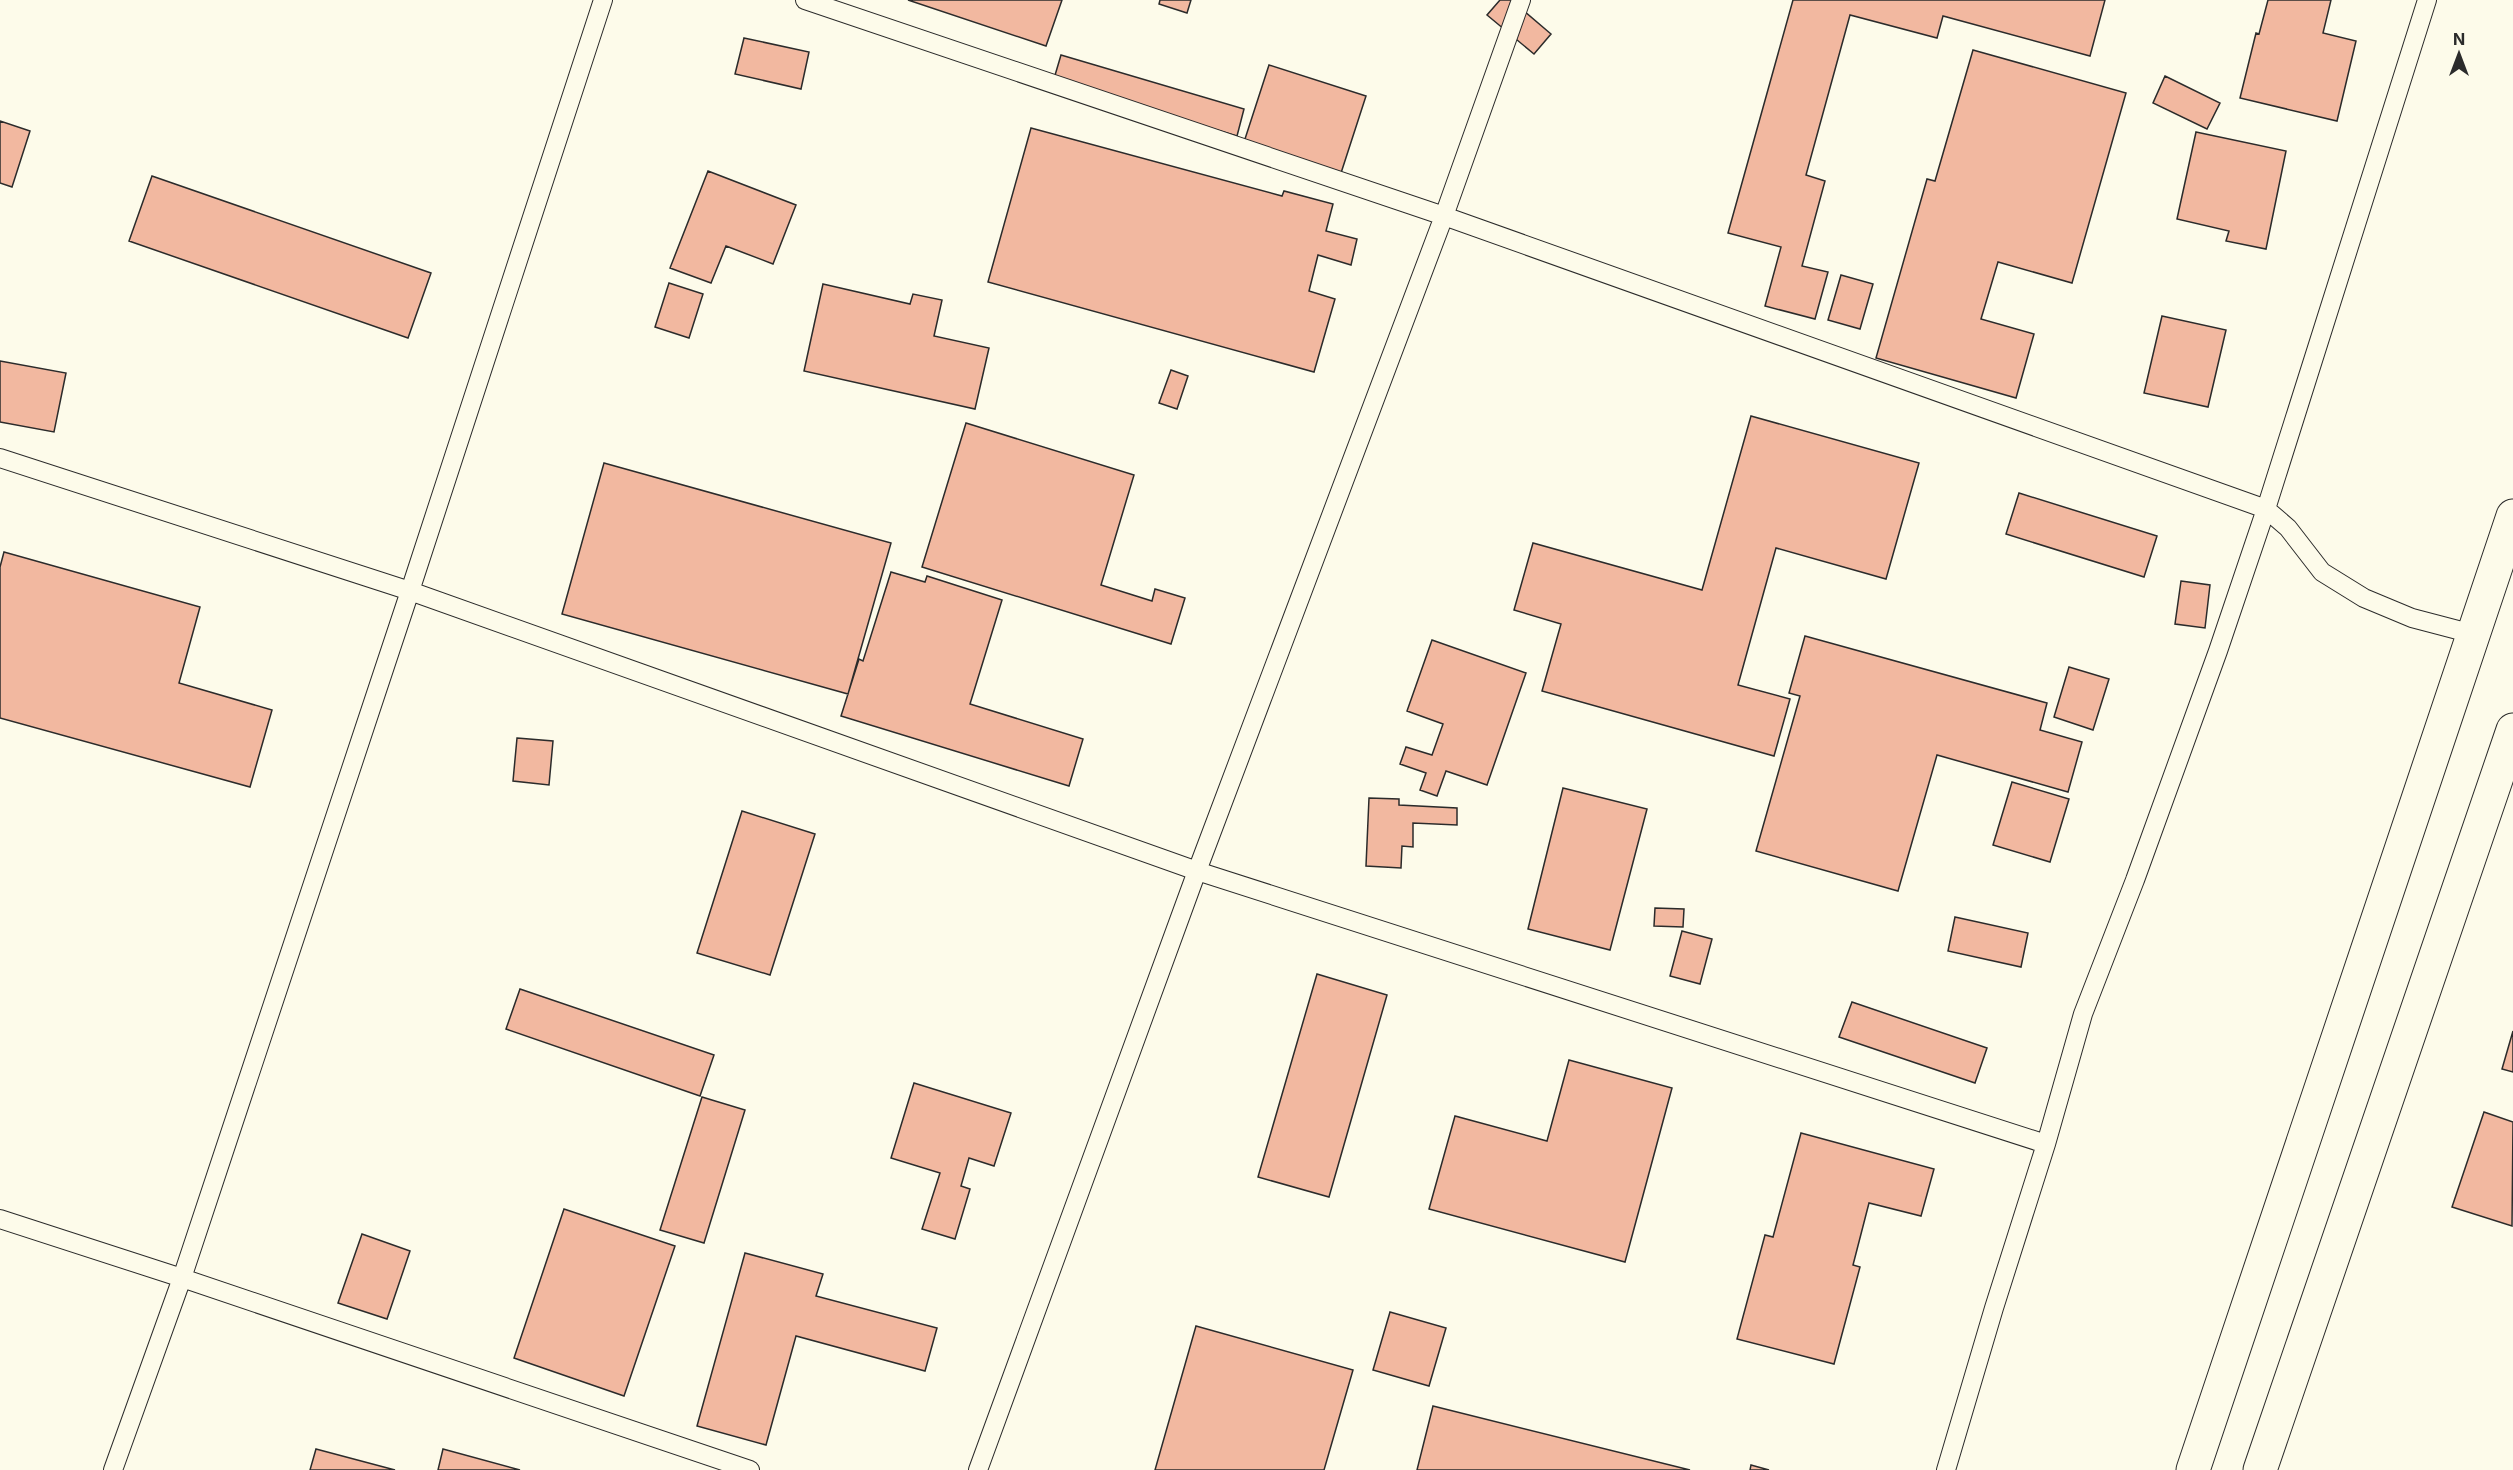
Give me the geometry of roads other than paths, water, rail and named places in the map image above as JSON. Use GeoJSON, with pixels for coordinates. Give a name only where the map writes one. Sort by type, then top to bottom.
{"type":"FeatureCollection","features":[{"type":"Feature","properties":{"kind":"highway"},"geometry":{"type":"LineString","coordinates":[[2193,1470],[2513,516]]}},
{"type":"Feature","properties":{"kind":"highway"},"geometry":{"type":"LineString","coordinates":[[2260,1470],[2513,730]]}},
{"type":"Feature","properties":{"kind":"lane"},"geometry":{"type":"LineString","coordinates":[[113,1470],[182,1278],[603,0]]}},
{"type":"Feature","properties":{"kind":"lane"},"geometry":{"type":"LineString","coordinates":[[805,0],[1444,216],[2266,509],[2288,528],[2322,572],[2364,598],[2412,618],[2473,634]]}},
{"type":"Feature","properties":{"kind":"lane"},"geometry":{"type":"LineString","coordinates":[[978,1470],[1197,871],[1444,216],[1521,0]]}},
{"type":"Feature","properties":{"kind":"lane"},"geometry":{"type":"LineString","coordinates":[[1946,1470],[2046,1144],[2083,1014],[2135,880],[2218,651],[2266,509],[2427,0]]}},
{"type":"Feature","properties":{"kind":"lane"},"geometry":{"type":"LineString","coordinates":[[0,458],[410,591],[1197,871],[2046,1144]]}},
{"type":"Feature","properties":{"kind":"lane"},"geometry":{"type":"LineString","coordinates":[[0,1219],[182,1278],[750,1470]]}}]}
